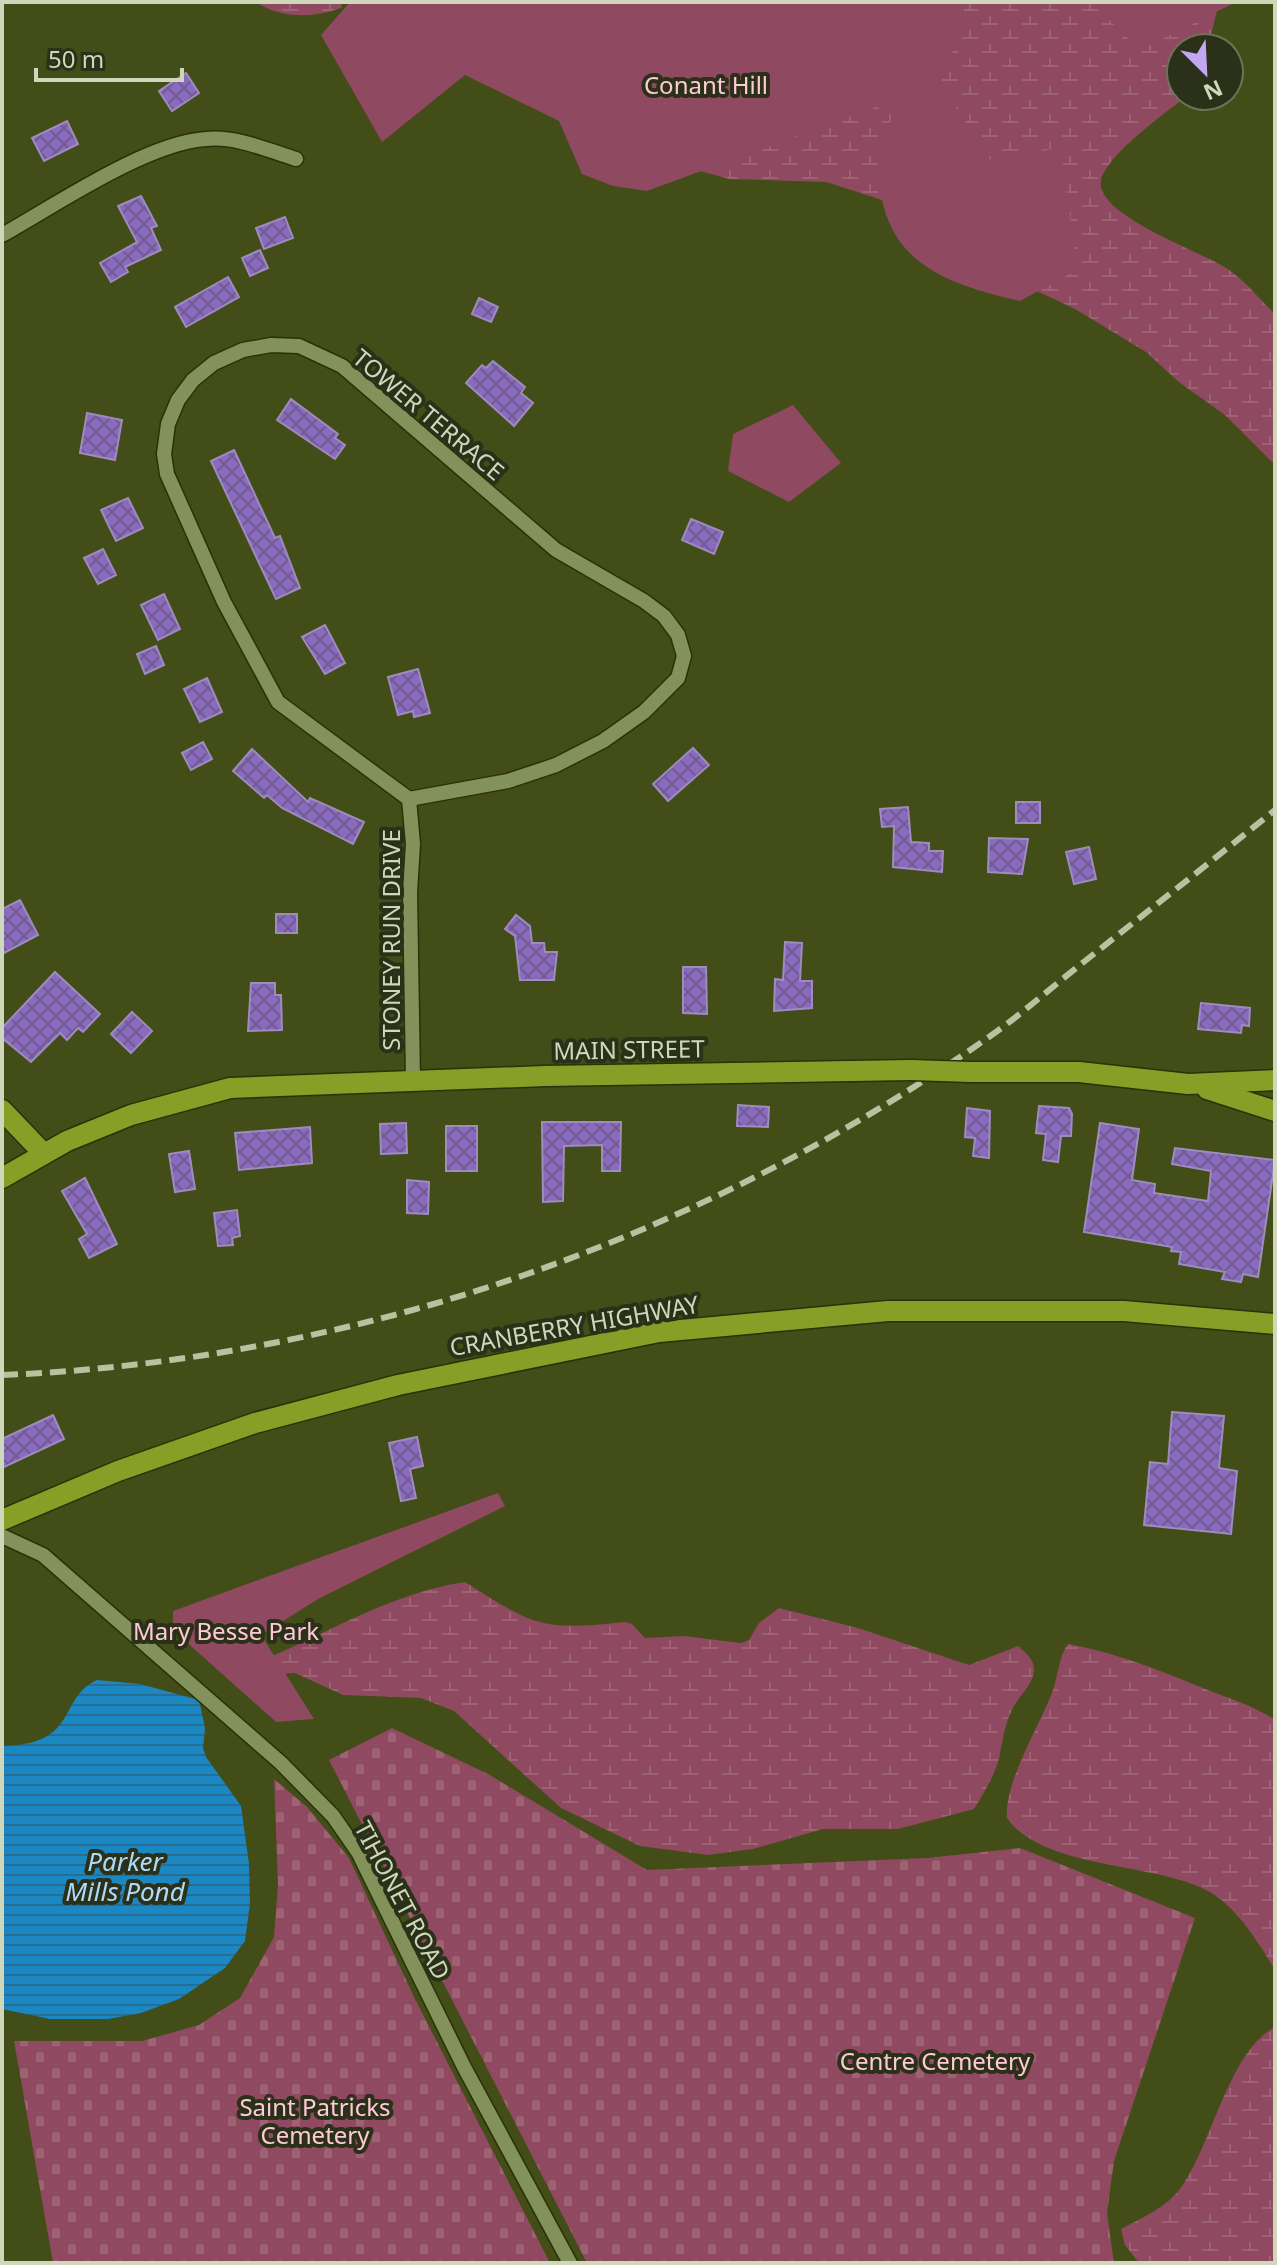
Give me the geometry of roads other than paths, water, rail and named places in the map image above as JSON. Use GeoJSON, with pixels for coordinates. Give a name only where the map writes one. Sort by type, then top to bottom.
{"type":"FeatureCollection","features":[{"type":"Feature","properties":{"kind":"main road","name":"MAIN STREET"},"geometry":{"type":"LineString","coordinates":[[2,1178],[44,1154],[131,1115],[230,1088],[413,1080],[911,1070],[1079,1072],[1188,1084],[1275,1080]]}},
{"type":"Feature","properties":{"kind":"main road"},"geometry":{"type":"LineString","coordinates":[[1188,1084],[1275,1111]]}},
{"type":"Feature","properties":{"kind":"main road"},"geometry":{"type":"LineString","coordinates":[[2,1110],[44,1154]]}},
{"type":"Feature","properties":{"kind":"main road","name":"CRANBERRY HIGHWAY"},"geometry":{"type":"LineString","coordinates":[[2,1520],[118,1471],[270,1419],[413,1382],[659,1332],[888,1311],[1124,1311],[1275,1324]]}},
{"type":"Feature","properties":{"kind":"street"},"geometry":{"type":"LineString","coordinates":[[2,235],[141,159],[178,144],[208,138],[242,142],[296,159]]}},
{"type":"Feature","properties":{"kind":"street","name":"TOWER TERRACE"},"geometry":{"type":"LineString","coordinates":[[271,345],[299,346],[342,366],[556,550],[644,601],[664,616],[678,635],[684,656],[678,678],[644,712],[603,741],[556,765],[508,781],[409,799],[278,702],[224,602],[167,474],[164,454],[168,424],[178,400],[193,380],[214,363],[243,350],[271,345]]}},
{"type":"Feature","properties":{"kind":"street","name":"STONEY RUN DRIVE"},"geometry":{"type":"LineString","coordinates":[[409,799],[413,844],[410,892],[413,1080]]}},
{"type":"Feature","properties":{"kind":"street","name":"TIHONET ROAD"},"geometry":{"type":"LineString","coordinates":[[2,1536],[43,1555],[281,1763],[333,1816],[358,1852],[464,2067],[570,2263]]}},
{"type":"Feature","properties":{"kind":"water","name":"Parker Mills Pond"},"geometry":{"type":"Polygon","coordinates":[[[97,1680],[140,1684],[199,1700],[205,1728],[203,1748],[206,1757],[241,1806],[249,1864],[250,1903],[245,1941],[225,1968],[179,1999],[141,2013],[108,2019],[50,2019],[2,2009],[2,1746],[27,1744],[44,1738],[56,1729],[85,1688],[97,1680]]]}},
{"type":"Feature","properties":{"kind":"railway"},"geometry":{"type":"LineString","coordinates":[[2,1375],[134,1365],[265,1345],[393,1315],[520,1276],[643,1229],[763,1173],[878,1109],[989,1037],[1275,810]]}},
{"type":"Feature","properties":{"kind":"park label","name":"Conant Hill"},"geometry":{"type":"Point","coordinates":[706,84]}},
{"type":"Feature","properties":{"kind":"park label","name":"Mary Besse Park"},"geometry":{"type":"Point","coordinates":[226,1630]}},
{"type":"Feature","properties":{"kind":"park label","name":"Centre Cemetery"},"geometry":{"type":"Point","coordinates":[935,2060]}},
{"type":"Feature","properties":{"kind":"park label","name":"Saint Patricks Cemetery"},"geometry":{"type":"Point","coordinates":[315,2120]}}]}
